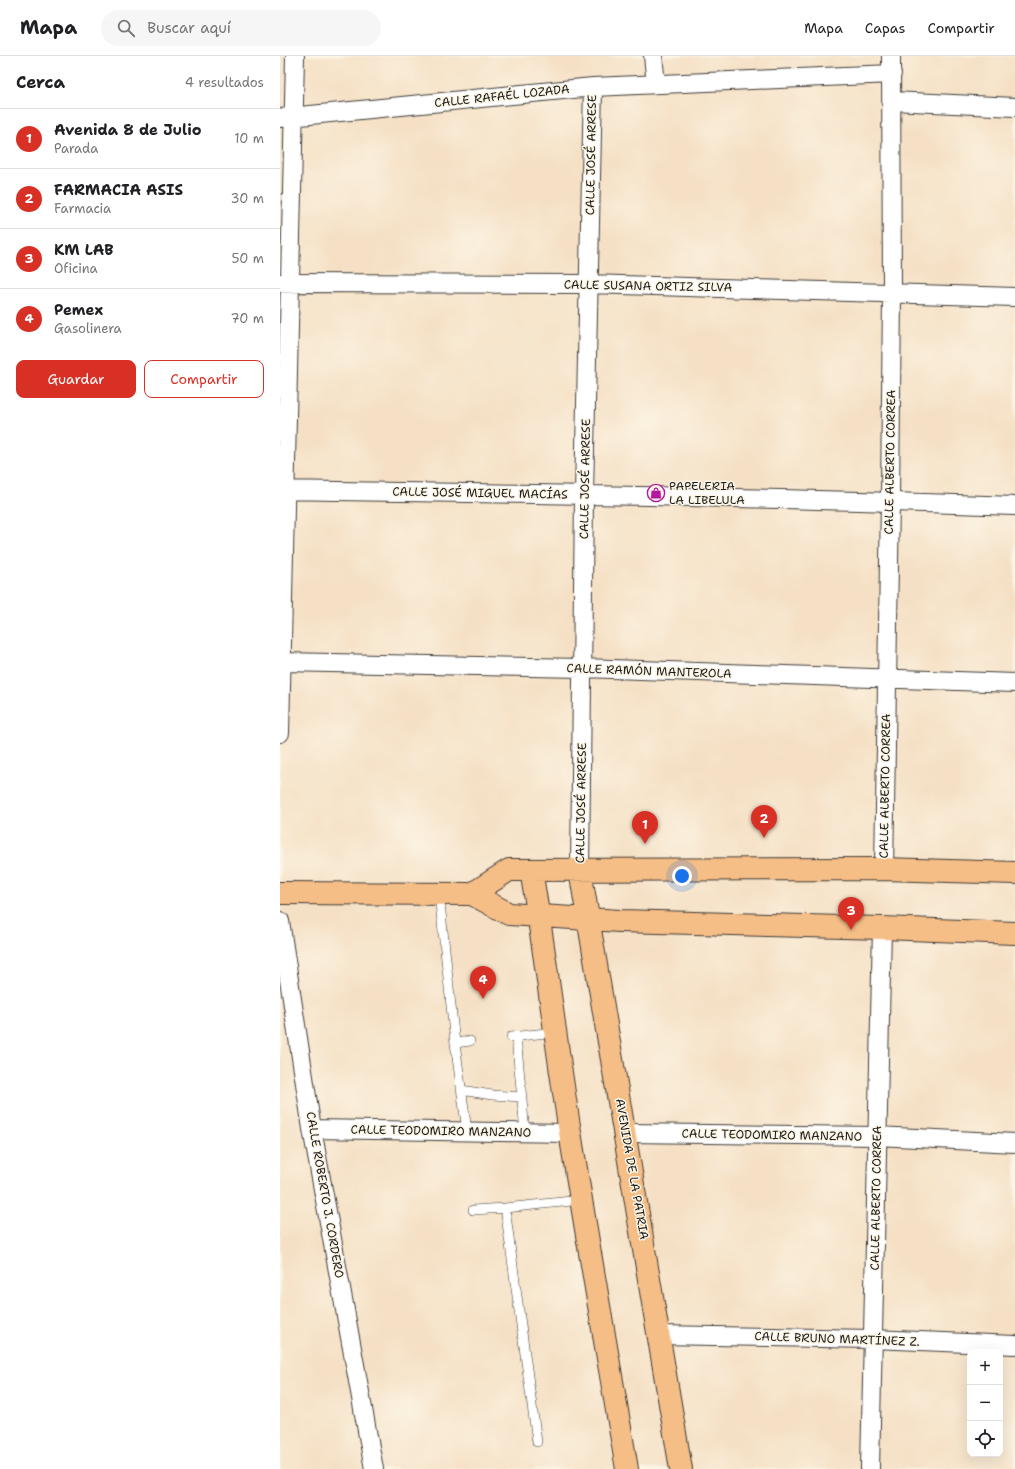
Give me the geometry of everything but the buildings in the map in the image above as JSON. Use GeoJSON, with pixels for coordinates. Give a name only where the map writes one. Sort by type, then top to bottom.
{"type":"FeatureCollection","features":[{"type":"Feature","properties":{"kind":"main road"},"geometry":{"type":"LineString","coordinates":[[472,894],[509,870],[884,869],[1015,874]]}},
{"type":"Feature","properties":{"kind":"main road"},"geometry":{"type":"LineString","coordinates":[[532,870],[570,1133],[627,1469]]}},
{"type":"Feature","properties":{"kind":"main road","name":"AVENIDA DE LA PATRIA"},"geometry":{"type":"LineString","coordinates":[[580,870],[626,1133],[681,1469]]}},
{"type":"Feature","properties":{"kind":"main road"},"geometry":{"type":"LineString","coordinates":[[280,893],[472,894],[509,914],[620,921],[1015,933]]}},
{"type":"Feature","properties":{"kind":"street"},"geometry":{"type":"LineString","coordinates":[[280,733],[282,662],[282,490],[286,118],[295,56]]}},
{"type":"Feature","properties":{"kind":"street"},"geometry":{"type":"LineString","coordinates":[[653,56],[656,84]]}},
{"type":"Feature","properties":{"kind":"street","name":"CALLE ALBERTO CORREA"},"geometry":{"type":"LineString","coordinates":[[884,869],[892,293],[891,56]]}},
{"type":"Feature","properties":{"kind":"street","name":"CALLE RAFAÉL LOZADA"},"geometry":{"type":"LineString","coordinates":[[286,118],[593,87],[892,74]]}},
{"type":"Feature","properties":{"kind":"street","name":"CALLE JOSÉ ARRESE"},"geometry":{"type":"LineString","coordinates":[[580,870],[584,494],[593,87]]}},
{"type":"Feature","properties":{"kind":"street"},"geometry":{"type":"LineString","coordinates":[[892,101],[1015,107]]}},
{"type":"Feature","properties":{"kind":"street","name":"CALLE SUSANA ORTIZ SILVA"},"geometry":{"type":"LineString","coordinates":[[285,283],[589,284],[1015,296]]}},
{"type":"Feature","properties":{"kind":"street","name":"CALLE JOSÉ MIGUEL MACÍAS"},"geometry":{"type":"LineString","coordinates":[[282,490],[584,494],[890,501],[1015,506]]}},
{"type":"Feature","properties":{"kind":"street","name":"CALLE RAMÓN MANTEROLA"},"geometry":{"type":"LineString","coordinates":[[282,662],[583,668],[1015,683]]}},
{"type":"Feature","properties":{"kind":"street","name":"CALLE ROBERTO J. CORDERO"},"geometry":{"type":"LineString","coordinates":[[280,921],[312,1129],[374,1469]]}},
{"type":"Feature","properties":{"kind":"street","name":"CALLE ALBERTO CORREA"},"geometry":{"type":"LineString","coordinates":[[870,1469],[882,928]]}},
{"type":"Feature","properties":{"kind":"street","name":"CALLE TEODOMIRO MANZANO"},"geometry":{"type":"LineString","coordinates":[[312,1129],[570,1133]]}},
{"type":"Feature","properties":{"kind":"street","name":"CALLE TEODOMIRO MANZANO"},"geometry":{"type":"LineString","coordinates":[[626,1133],[877,1136],[1015,1143]]}},
{"type":"Feature","properties":{"kind":"street","name":"CALLE BRUNO MARTÍNEZ Z."},"geometry":{"type":"LineString","coordinates":[[659,1335],[872,1339],[1015,1346]]}},
{"type":"Feature","properties":{"kind":"lane"},"geometry":{"type":"LineString","coordinates":[[439,894],[455,1043],[467,1131]]}},
{"type":"Feature","properties":{"kind":"lane"},"geometry":{"type":"LineString","coordinates":[[525,1132],[522,1096],[513,1036],[555,1032]]}},
{"type":"Feature","properties":{"kind":"lane"},"geometry":{"type":"LineString","coordinates":[[455,1043],[470,1041]]}},
{"type":"Feature","properties":{"kind":"lane"},"geometry":{"type":"LineString","coordinates":[[461,1090],[492,1095],[522,1096]]}},
{"type":"Feature","properties":{"kind":"lane"},"geometry":{"type":"LineString","coordinates":[[473,1210],[582,1200]]}},
{"type":"Feature","properties":{"kind":"lane"},"geometry":{"type":"LineString","coordinates":[[505,1208],[537,1442]]}},
{"type":"Feature","properties":{"kind":"place","name":"PAPELERIA LA LIBELULA"},"geometry":{"type":"Point","coordinates":[656,493]}},
{"type":"Feature","properties":{"kind":"place","name":"FARMACIA ASIS"},"geometry":{"type":"Point","coordinates":[764,838]}},
{"type":"Feature","properties":{"kind":"place","name":"Avenida 8 de Julio"},"geometry":{"type":"Point","coordinates":[645,844]}},
{"type":"Feature","properties":{"kind":"place","name":"KM LAB"},"geometry":{"type":"Point","coordinates":[851,930]}},
{"type":"Feature","properties":{"kind":"place","name":"Pemex"},"geometry":{"type":"Point","coordinates":[483,999]}}]}
